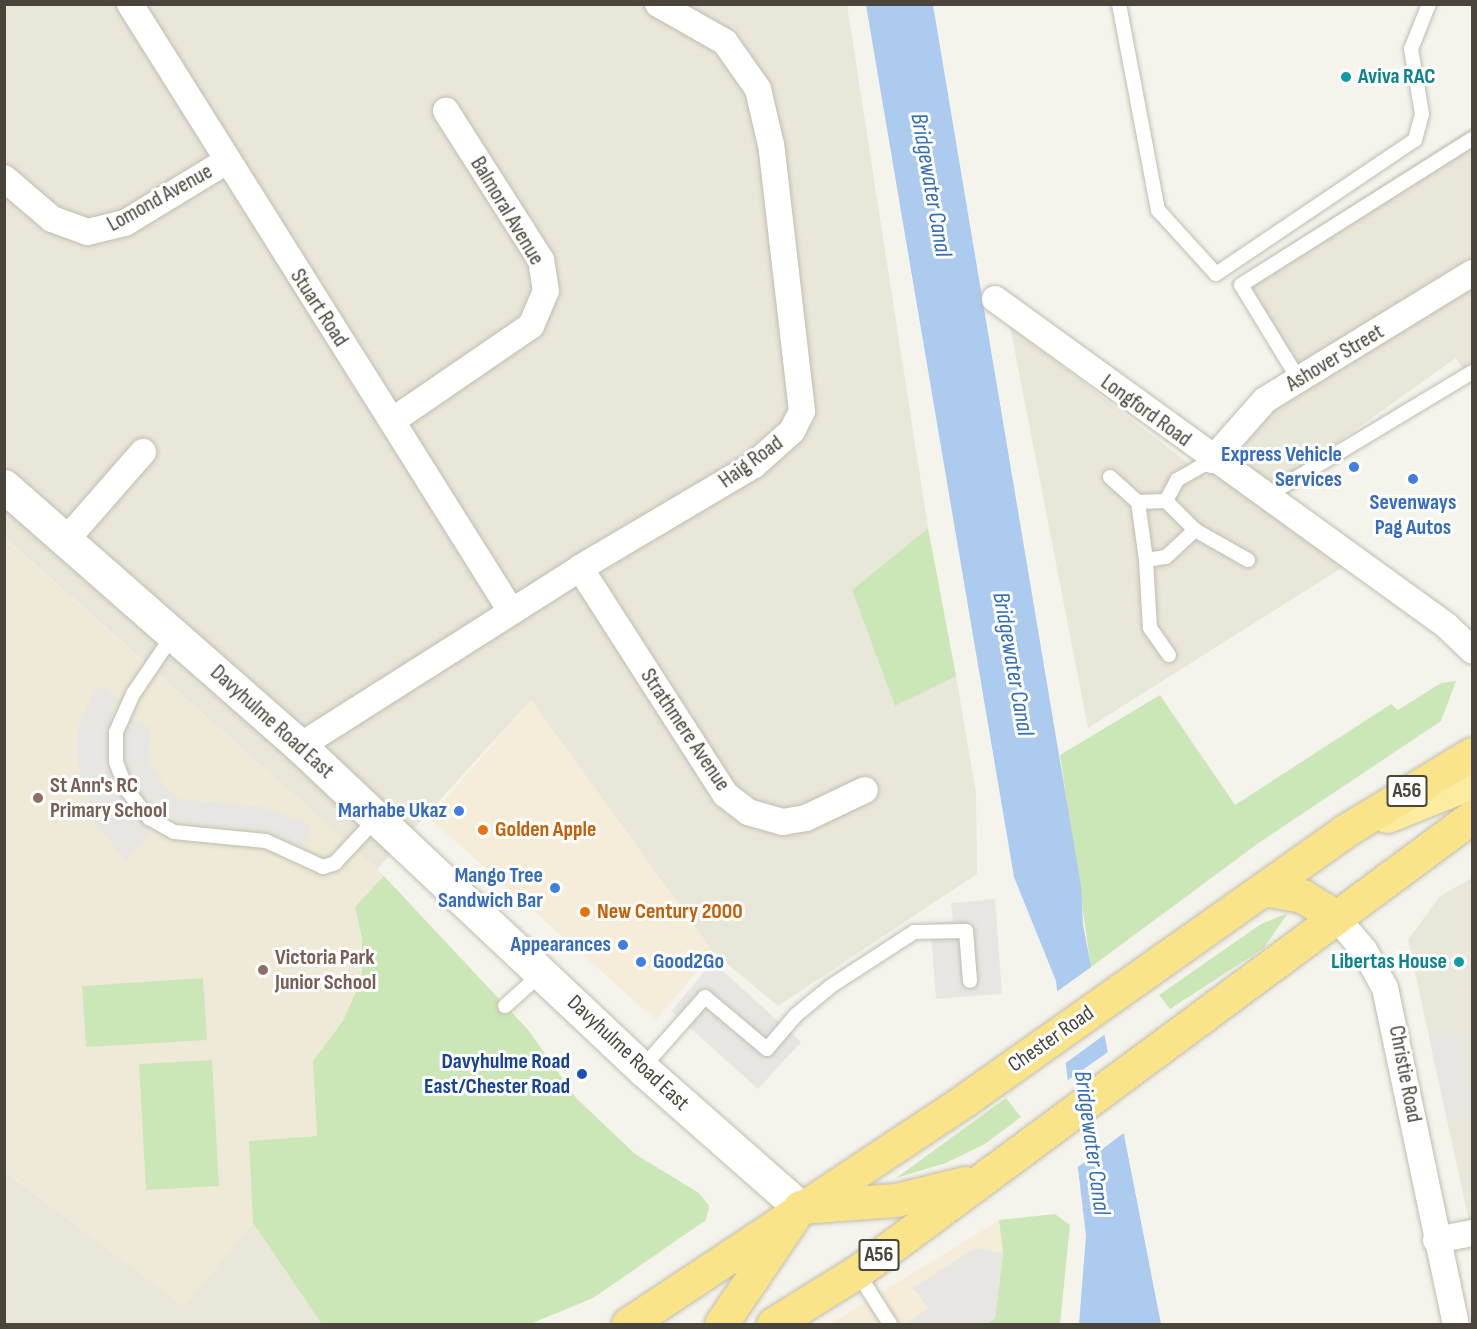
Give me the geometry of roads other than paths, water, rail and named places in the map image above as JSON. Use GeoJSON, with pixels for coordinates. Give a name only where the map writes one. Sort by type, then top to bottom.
{"type":"FeatureCollection","features":[{"type":"Feature","properties":{"kind":"highway","name":"Chester Road"},"geometry":{"type":"LineString","coordinates":[[628,1324],[799,1207],[1010,1068],[1343,832],[1473,754]]}},
{"type":"Feature","properties":{"kind":"highway","name":"A56"},"geometry":{"type":"LineString","coordinates":[[772,1324],[857,1272],[1158,1049],[1334,915],[1464,825]]}},
{"type":"Feature","properties":{"kind":"highway","name":"Christie Road"},"geometry":{"type":"LineString","coordinates":[[1263,890],[1302,896],[1334,915]]}},
{"type":"Feature","properties":{"kind":"highway"},"geometry":{"type":"LineString","coordinates":[[721,1324],[799,1207],[896,1200],[981,1179]]}},
{"type":"Feature","properties":{"kind":"main road"},"geometry":{"type":"LineString","coordinates":[[1343,832],[1473,782]]}},
{"type":"Feature","properties":{"kind":"street","name":"Stuart Road"},"geometry":{"type":"LineString","coordinates":[[130,4],[225,162],[511,611]]}},
{"type":"Feature","properties":{"kind":"street","name":"Haig Road"},"geometry":{"type":"LineString","coordinates":[[300,746],[580,568],[754,465],[792,432],[802,411],[771,146],[758,89],[725,42],[658,4]]}},
{"type":"Feature","properties":{"kind":"street","name":"Balmoral Avenue"},"geometry":{"type":"LineString","coordinates":[[392,421],[531,326],[546,291],[541,260],[446,111]]}},
{"type":"Feature","properties":{"kind":"street","name":"Lomond Avenue"},"geometry":{"type":"LineString","coordinates":[[4,178],[52,219],[88,232],[125,222],[225,162]]}},
{"type":"Feature","properties":{"kind":"street","name":"Ashover Street"},"geometry":{"type":"LineString","coordinates":[[1212,460],[1249,414],[1299,380],[1473,273]]}},
{"type":"Feature","properties":{"kind":"street","name":"Longford Road"},"geometry":{"type":"LineString","coordinates":[[995,299],[1212,460],[1448,626],[1473,650]]}},
{"type":"Feature","properties":{"kind":"street"},"geometry":{"type":"LineString","coordinates":[[66,540],[143,452]]}},
{"type":"Feature","properties":{"kind":"street","name":"Davyhulme Road East"},"geometry":{"type":"LineString","coordinates":[[4,486],[300,746],[642,1068],[799,1207]]}},
{"type":"Feature","properties":{"kind":"street","name":"Strathmere Avenue"},"geometry":{"type":"LineString","coordinates":[[580,568],[725,794],[748,812],[783,822],[806,819],[865,790]]}},
{"type":"Feature","properties":{"kind":"street","name":"Christie Road"},"geometry":{"type":"LineString","coordinates":[[1334,915],[1364,950],[1385,988],[1436,1240],[1456,1324]]}},
{"type":"Feature","properties":{"kind":"street"},"geometry":{"type":"LineString","coordinates":[[1436,1240],[1473,1233]]}},
{"type":"Feature","properties":{"kind":"lane"},"geometry":{"type":"LineString","coordinates":[[1119,4],[1158,210],[1216,274],[1415,140],[1422,114],[1411,49],[1429,4]]}},
{"type":"Feature","properties":{"kind":"lane"},"geometry":{"type":"LineString","coordinates":[[1299,380],[1241,285],[1473,139]]}},
{"type":"Feature","properties":{"kind":"lane"},"geometry":{"type":"LineString","coordinates":[[1265,497],[1473,372]]}},
{"type":"Feature","properties":{"kind":"lane"},"geometry":{"type":"LineString","coordinates":[[1166,501],[1177,480],[1212,460]]}},
{"type":"Feature","properties":{"kind":"lane"},"geometry":{"type":"LineString","coordinates":[[1110,477],[1138,502],[1146,560],[1150,628],[1169,655]]}},
{"type":"Feature","properties":{"kind":"lane"},"geometry":{"type":"LineString","coordinates":[[1138,502],[1166,501],[1195,530],[1248,560]]}},
{"type":"Feature","properties":{"kind":"lane"},"geometry":{"type":"LineString","coordinates":[[1146,560],[1166,557],[1195,530]]}},
{"type":"Feature","properties":{"kind":"lane"},"geometry":{"type":"LineString","coordinates":[[173,635],[133,694],[116,732],[120,771],[149,818],[174,832],[266,841],[323,867],[335,863],[378,817]]}},
{"type":"Feature","properties":{"kind":"lane"},"geometry":{"type":"LineString","coordinates":[[642,1068],[705,996],[767,1049],[831,986],[914,932],[966,931],[970,981]]}},
{"type":"Feature","properties":{"kind":"lane"},"geometry":{"type":"LineString","coordinates":[[505,1006],[542,973]]}},
{"type":"Feature","properties":{"kind":"lane"},"geometry":{"type":"LineString","coordinates":[[857,1272],[890,1324]]}},
{"type":"Feature","properties":{"kind":"water","name":"Bridgewater Canal"},"geometry":{"type":"Polygon","coordinates":[[[866,5],[933,5],[1081,886],[1083,925],[1161,1324],[1079,1324],[1086,1236],[1056,981],[1014,877],[866,5]]]}},
{"type":"Feature","properties":{"kind":"place","name":"Aviva RAC"},"geometry":{"type":"Point","coordinates":[1346,77]}},
{"type":"Feature","properties":{"kind":"place","name":"Express Vehicle Services"},"geometry":{"type":"Point","coordinates":[1354,467]}},
{"type":"Feature","properties":{"kind":"place","name":"Sevenways Pag Autos"},"geometry":{"type":"Point","coordinates":[1413,479]}},
{"type":"Feature","properties":{"kind":"place","name":"St Ann's RC Primary School"},"geometry":{"type":"Point","coordinates":[38,798]}},
{"type":"Feature","properties":{"kind":"place","name":"Marhabe Ukaz"},"geometry":{"type":"Point","coordinates":[459,811]}},
{"type":"Feature","properties":{"kind":"place","name":"Golden Apple"},"geometry":{"type":"Point","coordinates":[483,830]}},
{"type":"Feature","properties":{"kind":"place","name":"Mango Tree Sandwich Bar"},"geometry":{"type":"Point","coordinates":[555,888]}},
{"type":"Feature","properties":{"kind":"place","name":"New Century 2000"},"geometry":{"type":"Point","coordinates":[585,912]}},
{"type":"Feature","properties":{"kind":"place","name":"Appearances"},"geometry":{"type":"Point","coordinates":[623,945]}},
{"type":"Feature","properties":{"kind":"place","name":"Good2Go"},"geometry":{"type":"Point","coordinates":[641,962]}},
{"type":"Feature","properties":{"kind":"place","name":"Libertas House"},"geometry":{"type":"Point","coordinates":[1459,962]}},
{"type":"Feature","properties":{"kind":"place","name":"Victoria Park Junior School"},"geometry":{"type":"Point","coordinates":[263,970]}},
{"type":"Feature","properties":{"kind":"place","name":"Davyhulme Road East/Chester Road"},"geometry":{"type":"Point","coordinates":[582,1074]}}]}
